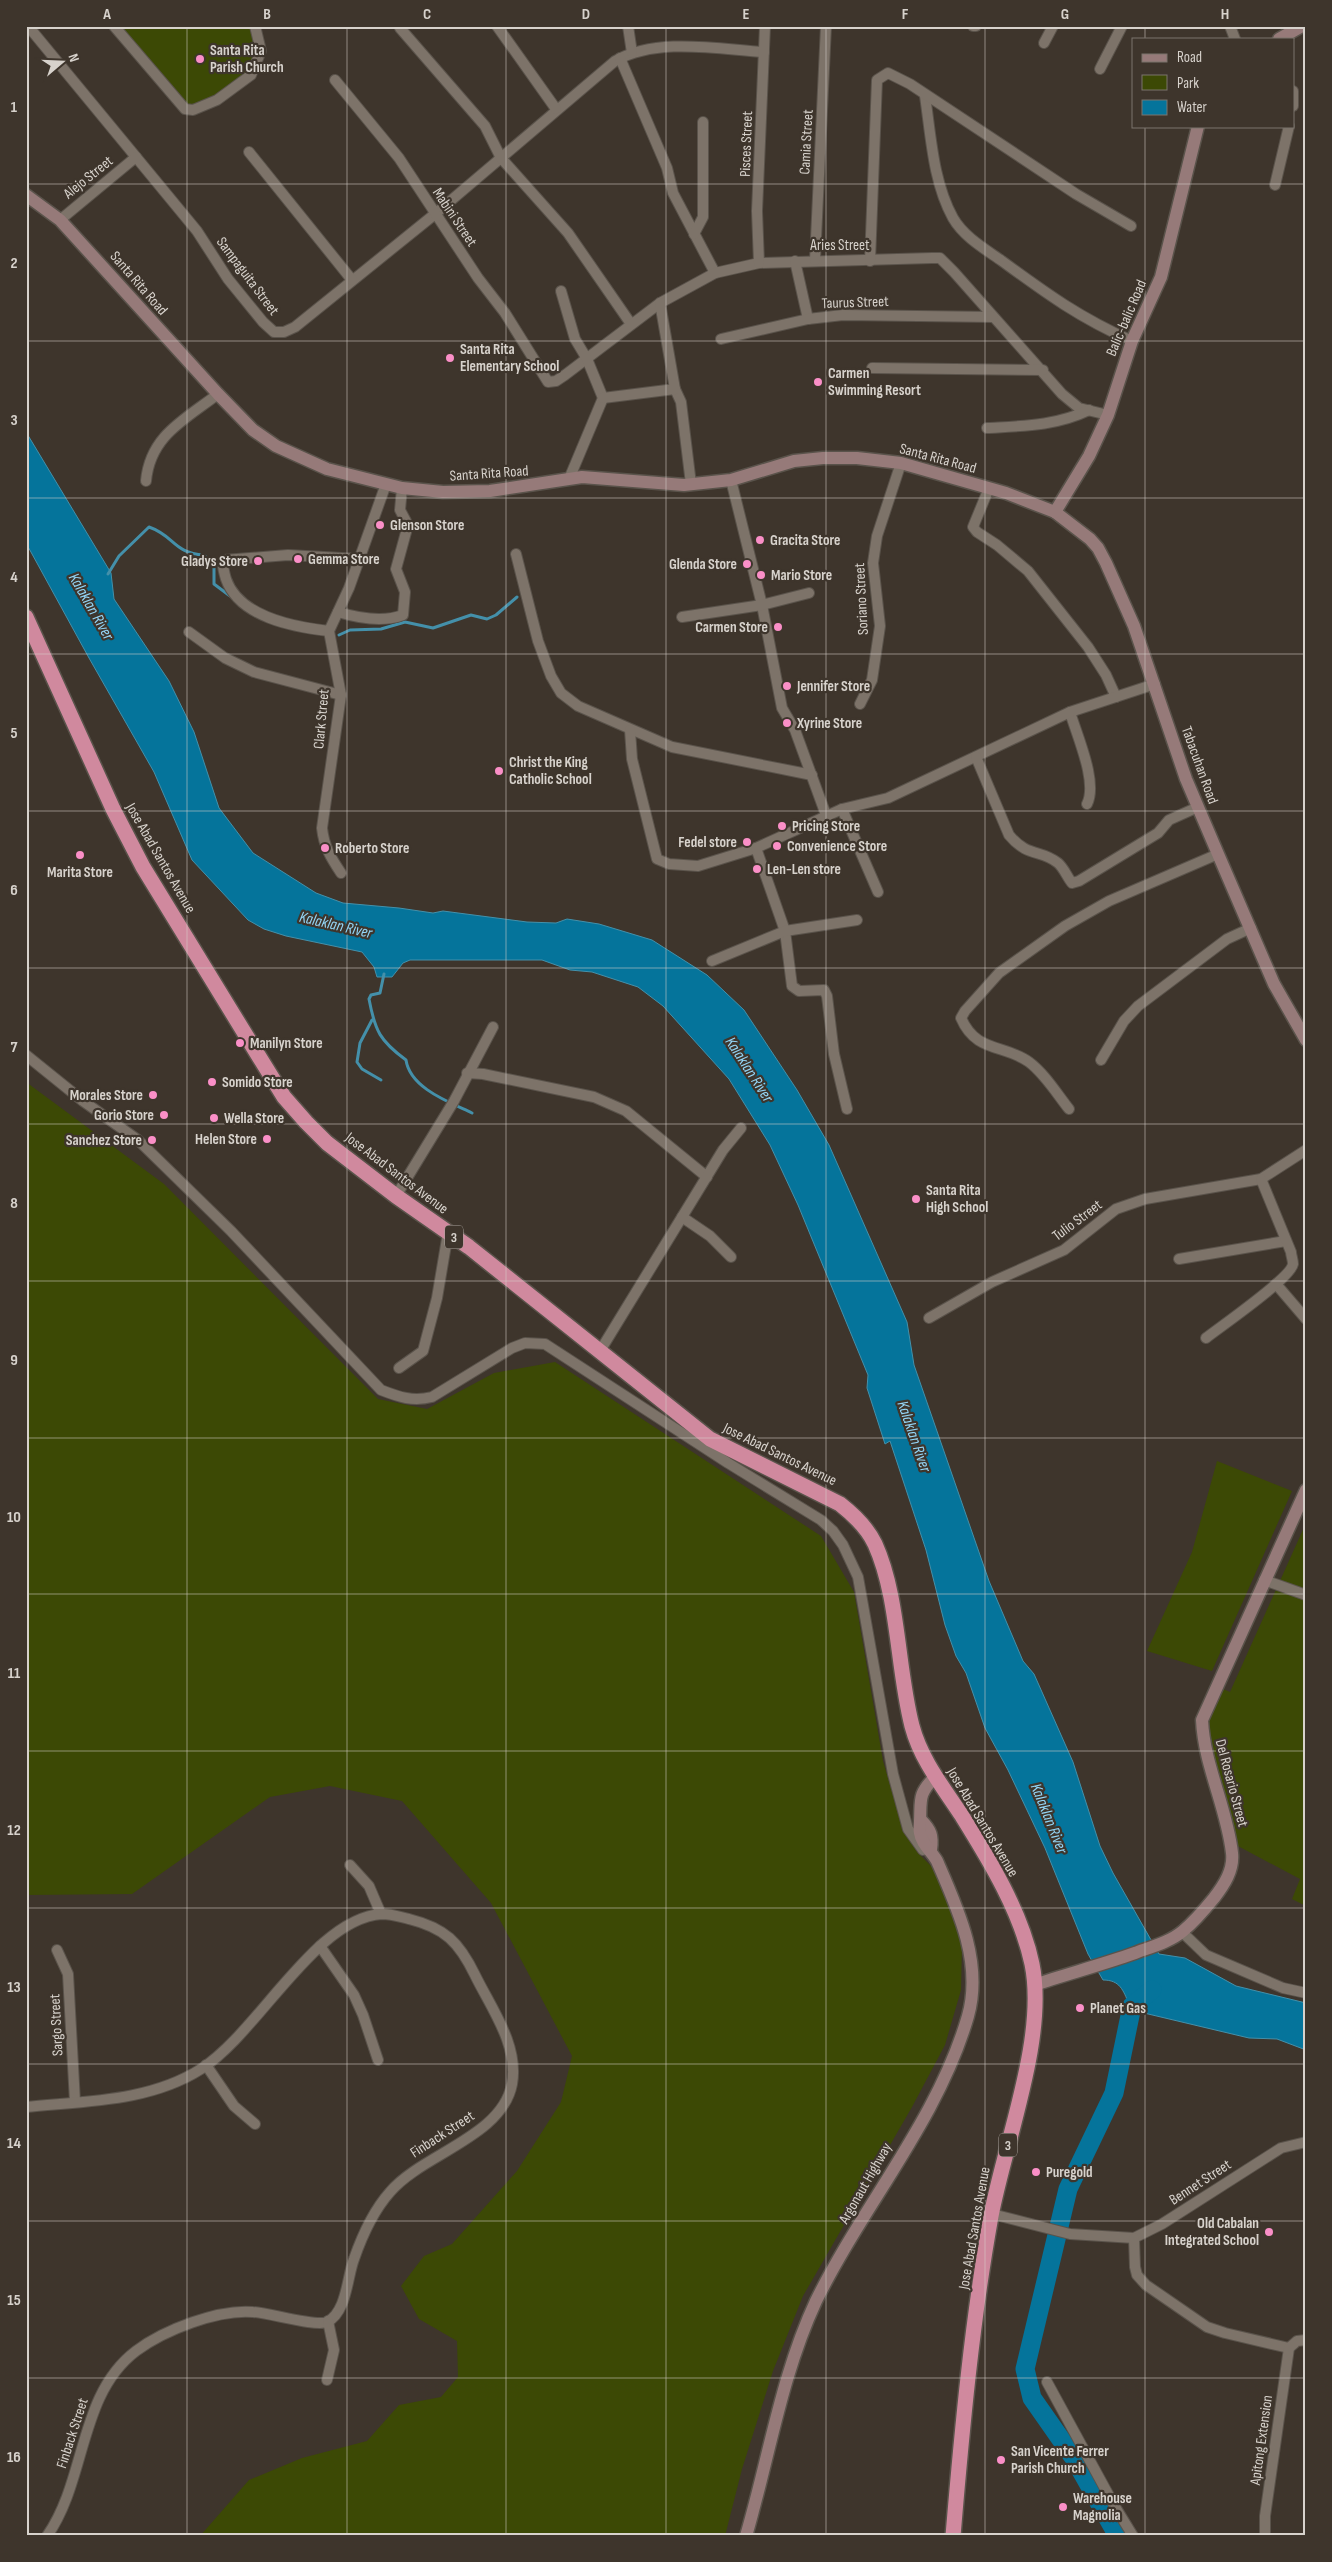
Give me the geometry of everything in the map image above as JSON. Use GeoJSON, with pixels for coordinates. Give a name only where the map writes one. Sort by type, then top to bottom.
{"type":"FeatureCollection","features":[{"type":"Feature","properties":{"kind":"highway","name":"Jose Abad Santos Avenue"},"geometry":{"type":"LineString","coordinates":[[26,617],[45,655],[92,765],[135,851],[279,1088],[306,1122],[327,1143],[448,1233],[710,1439],[840,1504],[858,1518],[874,1542],[885,1573],[904,1694],[914,1731],[935,1777],[962,1816],[999,1881],[1026,1941],[1032,1966],[1034,1986],[1033,2025],[1027,2061],[992,2214],[966,2398],[952,2536]]}},
{"type":"Feature","properties":{"kind":"main road"},"geometry":{"type":"LineString","coordinates":[[1281,38],[1302,26]]}},
{"type":"Feature","properties":{"kind":"main road","name":"Balic-balic Road"},"geometry":{"type":"LineString","coordinates":[[1055,512],[1090,456],[1108,415],[1132,341],[1161,277],[1198,128]]}},
{"type":"Feature","properties":{"kind":"main road","name":"Santa Rita Road"},"geometry":{"type":"LineString","coordinates":[[26,195],[60,220],[253,430],[276,446],[327,469],[402,488],[443,492],[490,491],[582,478],[691,484],[731,480],[794,462],[823,458],[857,458],[901,462],[989,488],[1055,512]]}},
{"type":"Feature","properties":{"kind":"main road","name":"Tabacuhan Road"},"geometry":{"type":"LineString","coordinates":[[1055,512],[1098,548],[1134,626],[1198,807],[1252,928],[1274,984],[1306,1040]]}},
{"type":"Feature","properties":{"kind":"main road","name":"Del Rosario Street"},"geometry":{"type":"LineString","coordinates":[[1034,1986],[1089,1970],[1160,1944],[1182,1932],[1217,1894],[1231,1870],[1230,1834],[1206,1749],[1202,1720],[1306,1490]]}},
{"type":"Feature","properties":{"kind":"main road","name":"Argonaut Highway"},"geometry":{"type":"LineString","coordinates":[[746,2536],[784,2393],[807,2324],[832,2272],[944,2078],[967,2021],[973,1993],[972,1958],[938,1864],[931,1850],[932,1837],[930,1829],[921,1820],[920,1799],[923,1790],[935,1777]]}},
{"type":"Feature","properties":{"kind":"street","name":"Sampaguita Street"},"geometry":{"type":"LineString","coordinates":[[28,26],[197,231],[228,279],[263,322],[274,332],[284,332],[295,327],[434,214],[620,58],[632,53],[672,47],[764,52]]}},
{"type":"Feature","properties":{"kind":"street"},"geometry":{"type":"LineString","coordinates":[[114,26],[185,109],[192,110],[217,100],[251,75],[261,51],[255,26]]}},
{"type":"Feature","properties":{"kind":"street"},"geometry":{"type":"LineString","coordinates":[[497,26],[556,110]]}},
{"type":"Feature","properties":{"kind":"street"},"geometry":{"type":"LineString","coordinates":[[628,26],[632,53]]}},
{"type":"Feature","properties":{"kind":"street","name":"Pisces Street"},"geometry":{"type":"LineString","coordinates":[[759,263],[757,210],[765,26]]}},
{"type":"Feature","properties":{"kind":"street","name":"Camia Street"},"geometry":{"type":"LineString","coordinates":[[815,260],[826,26]]}},
{"type":"Feature","properties":{"kind":"street"},"geometry":{"type":"LineString","coordinates":[[1044,43],[1053,26]]}},
{"type":"Feature","properties":{"kind":"street"},"geometry":{"type":"LineString","coordinates":[[1100,69],[1122,26]]}},
{"type":"Feature","properties":{"kind":"street"},"geometry":{"type":"LineString","coordinates":[[1230,26],[1235,38]]}},
{"type":"Feature","properties":{"kind":"street"},"geometry":{"type":"LineString","coordinates":[[400,28],[485,126],[501,158],[568,233],[631,324]]}},
{"type":"Feature","properties":{"kind":"street"},"geometry":{"type":"LineString","coordinates":[[620,58],[667,168],[673,193],[715,273]]}},
{"type":"Feature","properties":{"kind":"street"},"geometry":{"type":"LineString","coordinates":[[870,261],[877,80],[888,73],[910,84],[925,96],[964,119],[1076,194],[1131,226]]}},
{"type":"Feature","properties":{"kind":"street","name":"Mabini Street"},"geometry":{"type":"LineString","coordinates":[[334,80],[399,158],[434,214],[505,313],[543,376]]}},
{"type":"Feature","properties":{"kind":"street"},"geometry":{"type":"LineString","coordinates":[[925,96],[935,164],[954,219],[969,237],[1065,308],[1094,325],[1132,341]]}},
{"type":"Feature","properties":{"kind":"street"},"geometry":{"type":"LineString","coordinates":[[694,234],[703,217],[703,122]]}},
{"type":"Feature","properties":{"kind":"street"},"geometry":{"type":"LineString","coordinates":[[1274,184],[1288,128]]}},
{"type":"Feature","properties":{"kind":"street"},"geometry":{"type":"LineString","coordinates":[[249,152],[352,280]]}},
{"type":"Feature","properties":{"kind":"street","name":"Alejo Street"},"geometry":{"type":"LineString","coordinates":[[60,220],[136,158]]}},
{"type":"Feature","properties":{"kind":"street","name":"Aries Street"},"geometry":{"type":"LineString","coordinates":[[543,376],[548,382],[556,381],[588,360],[631,324],[660,303],[715,273],[759,263],[940,258],[1043,370],[1062,394],[1079,408],[1108,415]]}},
{"type":"Feature","properties":{"kind":"street"},"geometry":{"type":"LineString","coordinates":[[795,261],[808,319]]}},
{"type":"Feature","properties":{"kind":"street"},"geometry":{"type":"LineString","coordinates":[[561,291],[576,339],[588,360],[603,398],[569,479]]}},
{"type":"Feature","properties":{"kind":"street"},"geometry":{"type":"LineString","coordinates":[[660,303],[675,389],[681,402],[691,484]]}},
{"type":"Feature","properties":{"kind":"street","name":"Taurus Street"},"geometry":{"type":"LineString","coordinates":[[721,339],[808,319],[843,316],[993,317]]}},
{"type":"Feature","properties":{"kind":"street"},"geometry":{"type":"LineString","coordinates":[[872,368],[1043,370]]}},
{"type":"Feature","properties":{"kind":"street"},"geometry":{"type":"LineString","coordinates":[[603,398],[675,389]]}},
{"type":"Feature","properties":{"kind":"street"},"geometry":{"type":"LineString","coordinates":[[146,481],[147,466],[154,449],[174,428],[218,394]]}},
{"type":"Feature","properties":{"kind":"street"},"geometry":{"type":"LineString","coordinates":[[987,428],[1052,423],[1089,410]]}},
{"type":"Feature","properties":{"kind":"street","name":"Soriano Street"},"geometry":{"type":"LineString","coordinates":[[860,704],[872,680],[880,626],[872,563],[877,536],[901,462]]}},
{"type":"Feature","properties":{"kind":"street"},"geometry":{"type":"LineString","coordinates":[[731,480],[762,605],[782,708],[795,730],[826,815]]}},
{"type":"Feature","properties":{"kind":"street"},"geometry":{"type":"LineString","coordinates":[[360,559],[306,555],[224,560],[223,570],[228,586],[234,595],[248,607],[285,622],[329,631],[360,559],[386,484]]}},
{"type":"Feature","properties":{"kind":"street"},"geometry":{"type":"LineString","coordinates":[[338,612],[369,619],[387,619],[403,616],[405,592],[396,569],[408,525],[400,510],[402,488]]}},
{"type":"Feature","properties":{"kind":"street"},"geometry":{"type":"LineString","coordinates":[[989,488],[973,527],[1028,571],[1088,647],[1106,675],[1116,697]]}},
{"type":"Feature","properties":{"kind":"street"},"geometry":{"type":"LineString","coordinates":[[516,554],[538,641],[551,676],[561,694],[578,706],[672,748],[812,775]]}},
{"type":"Feature","properties":{"kind":"street"},"geometry":{"type":"LineString","coordinates":[[682,617],[762,605],[809,594]]}},
{"type":"Feature","properties":{"kind":"street","name":"Clark Street"},"geometry":{"type":"LineString","coordinates":[[329,631],[341,695],[322,828],[323,842],[329,856],[341,873]]}},
{"type":"Feature","properties":{"kind":"street"},"geometry":{"type":"LineString","coordinates":[[189,632],[225,658],[254,672],[341,695]]}},
{"type":"Feature","properties":{"kind":"street"},"geometry":{"type":"LineString","coordinates":[[630,730],[632,759],[657,859],[669,864],[698,866],[756,848],[842,808],[888,798],[1070,712],[1155,684]]}},
{"type":"Feature","properties":{"kind":"street"},"geometry":{"type":"LineString","coordinates":[[1070,712],[1091,782],[1091,795],[1087,804]]}},
{"type":"Feature","properties":{"kind":"street"},"geometry":{"type":"LineString","coordinates":[[976,757],[1009,835],[1017,845],[1026,851],[1051,858],[1059,864],[1072,883],[1079,881],[1158,833],[1169,820],[1198,807]]}},
{"type":"Feature","properties":{"kind":"street"},"geometry":{"type":"LineString","coordinates":[[842,808],[878,892]]}},
{"type":"Feature","properties":{"kind":"street"},"geometry":{"type":"LineString","coordinates":[[756,848],[785,931],[792,986],[799,991],[824,990],[827,996],[834,1054],[846,1109]]}},
{"type":"Feature","properties":{"kind":"street"},"geometry":{"type":"LineString","coordinates":[[1070,1109],[1031,1064],[1018,1054],[988,1047],[978,1041],[965,1028],[961,1018],[965,1011],[999,973],[1065,926],[1109,901],[1218,854]]}},
{"type":"Feature","properties":{"kind":"street"},"geometry":{"type":"LineString","coordinates":[[712,961],[785,931],[857,920]]}},
{"type":"Feature","properties":{"kind":"street"},"geometry":{"type":"LineString","coordinates":[[1101,1060],[1124,1021],[1138,1006],[1220,944],[1252,928]]}},
{"type":"Feature","properties":{"kind":"street"},"geometry":{"type":"LineString","coordinates":[[396,1196],[454,1101],[467,1073],[493,1027]]}},
{"type":"Feature","properties":{"kind":"street"},"geometry":{"type":"LineString","coordinates":[[26,1055],[83,1101],[138,1140],[231,1231],[381,1390],[402,1398],[420,1400],[432,1397],[512,1348],[525,1344],[544,1344],[728,1463],[821,1520],[843,1545],[858,1577],[893,1774],[908,1829],[921,1848],[938,1864]]}},
{"type":"Feature","properties":{"kind":"street"},"geometry":{"type":"LineString","coordinates":[[467,1073],[491,1076],[594,1097],[618,1107],[626,1111],[707,1177]]}},
{"type":"Feature","properties":{"kind":"street"},"geometry":{"type":"LineString","coordinates":[[600,1351],[723,1150],[741,1128]]}},
{"type":"Feature","properties":{"kind":"street","name":"Tulio Street"},"geometry":{"type":"LineString","coordinates":[[929,1318],[992,1282],[1052,1256],[1116,1209],[1146,1199],[1261,1179],[1306,1150]]}},
{"type":"Feature","properties":{"kind":"street"},"geometry":{"type":"LineString","coordinates":[[1206,1338],[1276,1284],[1289,1272],[1293,1264],[1286,1241],[1261,1179]]}},
{"type":"Feature","properties":{"kind":"street"},"geometry":{"type":"LineString","coordinates":[[682,1217],[710,1236],[731,1256]]}},
{"type":"Feature","properties":{"kind":"street"},"geometry":{"type":"LineString","coordinates":[[399,1368],[423,1351],[437,1298],[448,1233]]}},
{"type":"Feature","properties":{"kind":"street"},"geometry":{"type":"LineString","coordinates":[[1179,1258],[1286,1241]]}},
{"type":"Feature","properties":{"kind":"street"},"geometry":{"type":"LineString","coordinates":[[1276,1284],[1306,1319]]}},
{"type":"Feature","properties":{"kind":"street"},"geometry":{"type":"LineString","coordinates":[[1264,1580],[1306,1594]]}},
{"type":"Feature","properties":{"kind":"street"},"geometry":{"type":"LineString","coordinates":[[350,1865],[369,1886],[381,1914]]}},
{"type":"Feature","properties":{"kind":"street","name":"Finback Street"},"geometry":{"type":"LineString","coordinates":[[26,2107],[128,2096],[154,2090],[183,2078],[206,2065],[231,2045],[320,1946],[339,1929],[361,1918],[381,1914],[395,1915],[422,1922],[439,1929],[455,1941],[470,1964],[510,2046],[512,2086],[505,2102],[480,2130],[417,2168],[388,2194],[370,2224],[353,2260],[340,2305],[328,2322],[317,2324],[274,2314],[249,2311],[225,2313],[160,2336],[134,2352],[113,2376],[100,2396],[68,2494],[47,2536]]}},
{"type":"Feature","properties":{"kind":"street"},"geometry":{"type":"LineString","coordinates":[[1182,1932],[1206,1955],[1282,1988],[1306,1993]]}},
{"type":"Feature","properties":{"kind":"street"},"geometry":{"type":"LineString","coordinates":[[320,1946],[354,1995],[363,2014],[378,2060]]}},
{"type":"Feature","properties":{"kind":"street","name":"Sargo Street"},"geometry":{"type":"LineString","coordinates":[[57,1950],[64,1962],[69,1980],[75,2102]]}},
{"type":"Feature","properties":{"kind":"street"},"geometry":{"type":"LineString","coordinates":[[206,2065],[234,2106],[255,2124]]}},
{"type":"Feature","properties":{"kind":"street","name":"Bennet Street"},"geometry":{"type":"LineString","coordinates":[[1134,2238],[1162,2224],[1281,2148],[1306,2142]]}},
{"type":"Feature","properties":{"kind":"street"},"geometry":{"type":"LineString","coordinates":[[992,2214],[1070,2234],[1134,2238],[1137,2275],[1146,2285],[1207,2327],[1289,2348],[1297,2341],[1306,2340]]}},
{"type":"Feature","properties":{"kind":"street"},"geometry":{"type":"LineString","coordinates":[[326,2380],[334,2350],[328,2322]]}},
{"type":"Feature","properties":{"kind":"street","name":"Apitong Extension"},"geometry":{"type":"LineString","coordinates":[[1265,2536],[1265,2516],[1289,2348]]}},
{"type":"Feature","properties":{"kind":"street"},"geometry":{"type":"LineString","coordinates":[[1047,2382],[1133,2536]]}},
{"type":"Feature","properties":{"kind":"green space"},"geometry":{"type":"Polygon","coordinates":[[[114,26],[255,26],[259,37],[251,75],[192,110],[114,26]]]}},
{"type":"Feature","properties":{"kind":"green space"},"geometry":{"type":"Polygon","coordinates":[[[26,1082],[164,1184],[378,1399],[427,1409],[494,1373],[555,1362],[821,1536],[854,1592],[883,1761],[904,1832],[918,1853],[935,1870],[962,1943],[961,1990],[945,2045],[912,2107],[803,2296],[773,2371],[742,2469],[725,2536],[200,2536],[249,2480],[302,2458],[367,2441],[399,2405],[441,2397],[458,2377],[457,2341],[419,2319],[401,2286],[424,2256],[452,2244],[517,2171],[561,2102],[572,2056],[491,1903],[402,1801],[330,1786],[270,1797],[132,1894],[26,1895],[26,1082]]]}},
{"type":"Feature","properties":{"kind":"green space"},"geometry":{"type":"Polygon","coordinates":[[[1217,1461],[1292,1491],[1212,1671],[1147,1651],[1192,1552],[1217,1461]]]}},
{"type":"Feature","properties":{"kind":"green space"},"geometry":{"type":"Polygon","coordinates":[[[1306,1523],[1306,1906],[1292,1899],[1300,1879],[1236,1845],[1204,1727],[1223,1689],[1230,1692],[1306,1523]]]}},
{"type":"Feature","properties":{"kind":"water","name":"Kalaklan River"},"geometry":{"type":"Polygon","coordinates":[[[26,432],[111,573],[114,599],[169,681],[194,732],[219,808],[253,853],[316,893],[343,903],[433,913],[443,911],[527,922],[556,923],[567,919],[599,924],[652,940],[707,975],[744,1010],[797,1090],[829,1145],[907,1322],[914,1365],[989,1581],[1023,1661],[1034,1674],[1073,1762],[1100,1846],[1113,1873],[1159,1954],[1185,1958],[1236,1986],[1306,2003],[1306,2050],[1277,2039],[1249,2038],[1144,2013],[1129,2004],[1123,1990],[1117,1984],[1109,1980],[1103,1980],[1088,1954],[1045,1848],[1008,1770],[985,1728],[966,1673],[956,1656],[945,1625],[926,1550],[890,1441],[885,1444],[867,1388],[868,1375],[798,1205],[770,1145],[729,1079],[663,1006],[638,987],[592,972],[570,970],[542,960],[410,960],[403,963],[392,977],[377,977],[374,967],[362,952],[286,936],[264,929],[248,920],[192,860],[154,772],[26,543],[26,432]]]}},
{"type":"Feature","properties":{"kind":"waterway"},"geometry":{"type":"LineString","coordinates":[[108,574],[119,556],[149,527],[164,535],[180,548],[194,554],[204,555],[214,567],[214,584],[230,596]]}},
{"type":"Feature","properties":{"kind":"waterway"},"geometry":{"type":"LineString","coordinates":[[339,635],[350,630],[381,629],[405,622],[433,628],[471,615],[487,619],[496,615],[517,597]]}},
{"type":"Feature","properties":{"kind":"waterway"},"geometry":{"type":"LineString","coordinates":[[384,974],[380,993],[371,995],[369,999],[376,1027],[384,1041],[406,1060],[409,1070],[423,1086],[442,1099],[472,1113]]}},
{"type":"Feature","properties":{"kind":"waterway"},"geometry":{"type":"LineString","coordinates":[[372,1020],[360,1043],[357,1062],[362,1069],[381,1080]]}},
{"type":"Feature","properties":{"kind":"waterway"},"geometry":{"type":"LineString","coordinates":[[1118,2536],[1074,2458],[1032,2398],[1025,2369],[1068,2189],[1114,2093],[1132,2006],[1152,1990]]}},
{"type":"Feature","properties":{"kind":"place","name":"Santa Rita Parish Church"},"geometry":{"type":"Point","coordinates":[200,59]}},
{"type":"Feature","properties":{"kind":"place","name":"Santa Rita Elementary School"},"geometry":{"type":"Point","coordinates":[450,358]}},
{"type":"Feature","properties":{"kind":"place","name":"Carmen Swimming Resort"},"geometry":{"type":"Point","coordinates":[818,382]}},
{"type":"Feature","properties":{"kind":"place","name":"Glenson Store"},"geometry":{"type":"Point","coordinates":[380,525]}},
{"type":"Feature","properties":{"kind":"place","name":"Gracita Store"},"geometry":{"type":"Point","coordinates":[760,540]}},
{"type":"Feature","properties":{"kind":"place","name":"Gemma Store"},"geometry":{"type":"Point","coordinates":[298,559]}},
{"type":"Feature","properties":{"kind":"place","name":"Gladys Store"},"geometry":{"type":"Point","coordinates":[258,561]}},
{"type":"Feature","properties":{"kind":"place","name":"Glenda Store"},"geometry":{"type":"Point","coordinates":[747,564]}},
{"type":"Feature","properties":{"kind":"place","name":"Mario Store"},"geometry":{"type":"Point","coordinates":[761,575]}},
{"type":"Feature","properties":{"kind":"place","name":"Carmen Store"},"geometry":{"type":"Point","coordinates":[778,627]}},
{"type":"Feature","properties":{"kind":"place","name":"Jennifer Store"},"geometry":{"type":"Point","coordinates":[787,686]}},
{"type":"Feature","properties":{"kind":"place","name":"Xyrine Store"},"geometry":{"type":"Point","coordinates":[787,723]}},
{"type":"Feature","properties":{"kind":"place","name":"Christ the King Catholic School"},"geometry":{"type":"Point","coordinates":[499,771]}},
{"type":"Feature","properties":{"kind":"place","name":"Pricing Store"},"geometry":{"type":"Point","coordinates":[782,826]}},
{"type":"Feature","properties":{"kind":"place","name":"Fedel store"},"geometry":{"type":"Point","coordinates":[747,842]}},
{"type":"Feature","properties":{"kind":"place","name":"Convenience Store"},"geometry":{"type":"Point","coordinates":[777,846]}},
{"type":"Feature","properties":{"kind":"place","name":"Roberto Store"},"geometry":{"type":"Point","coordinates":[325,848]}},
{"type":"Feature","properties":{"kind":"place","name":"Marita Store"},"geometry":{"type":"Point","coordinates":[80,855]}},
{"type":"Feature","properties":{"kind":"place","name":"Len-Len store"},"geometry":{"type":"Point","coordinates":[757,869]}},
{"type":"Feature","properties":{"kind":"place","name":"Manilyn Store"},"geometry":{"type":"Point","coordinates":[240,1043]}},
{"type":"Feature","properties":{"kind":"place","name":"Somido Store"},"geometry":{"type":"Point","coordinates":[212,1082]}},
{"type":"Feature","properties":{"kind":"place","name":"Morales Store"},"geometry":{"type":"Point","coordinates":[153,1095]}},
{"type":"Feature","properties":{"kind":"place","name":"Gorio Store"},"geometry":{"type":"Point","coordinates":[164,1115]}},
{"type":"Feature","properties":{"kind":"place","name":"Wella Store"},"geometry":{"type":"Point","coordinates":[214,1118]}},
{"type":"Feature","properties":{"kind":"place","name":"Helen Store"},"geometry":{"type":"Point","coordinates":[267,1139]}},
{"type":"Feature","properties":{"kind":"place","name":"Sanchez Store"},"geometry":{"type":"Point","coordinates":[152,1140]}},
{"type":"Feature","properties":{"kind":"place","name":"Santa Rita High School"},"geometry":{"type":"Point","coordinates":[916,1199]}},
{"type":"Feature","properties":{"kind":"place","name":"Planet Gas"},"geometry":{"type":"Point","coordinates":[1080,2008]}},
{"type":"Feature","properties":{"kind":"place","name":"Puregold"},"geometry":{"type":"Point","coordinates":[1036,2172]}},
{"type":"Feature","properties":{"kind":"place","name":"Old Cabalan Integrated School"},"geometry":{"type":"Point","coordinates":[1269,2232]}},
{"type":"Feature","properties":{"kind":"place","name":"San Vicente Ferrer Parish Church"},"geometry":{"type":"Point","coordinates":[1001,2460]}},
{"type":"Feature","properties":{"kind":"place","name":"Warehouse Magnolia"},"geometry":{"type":"Point","coordinates":[1063,2507]}}]}
